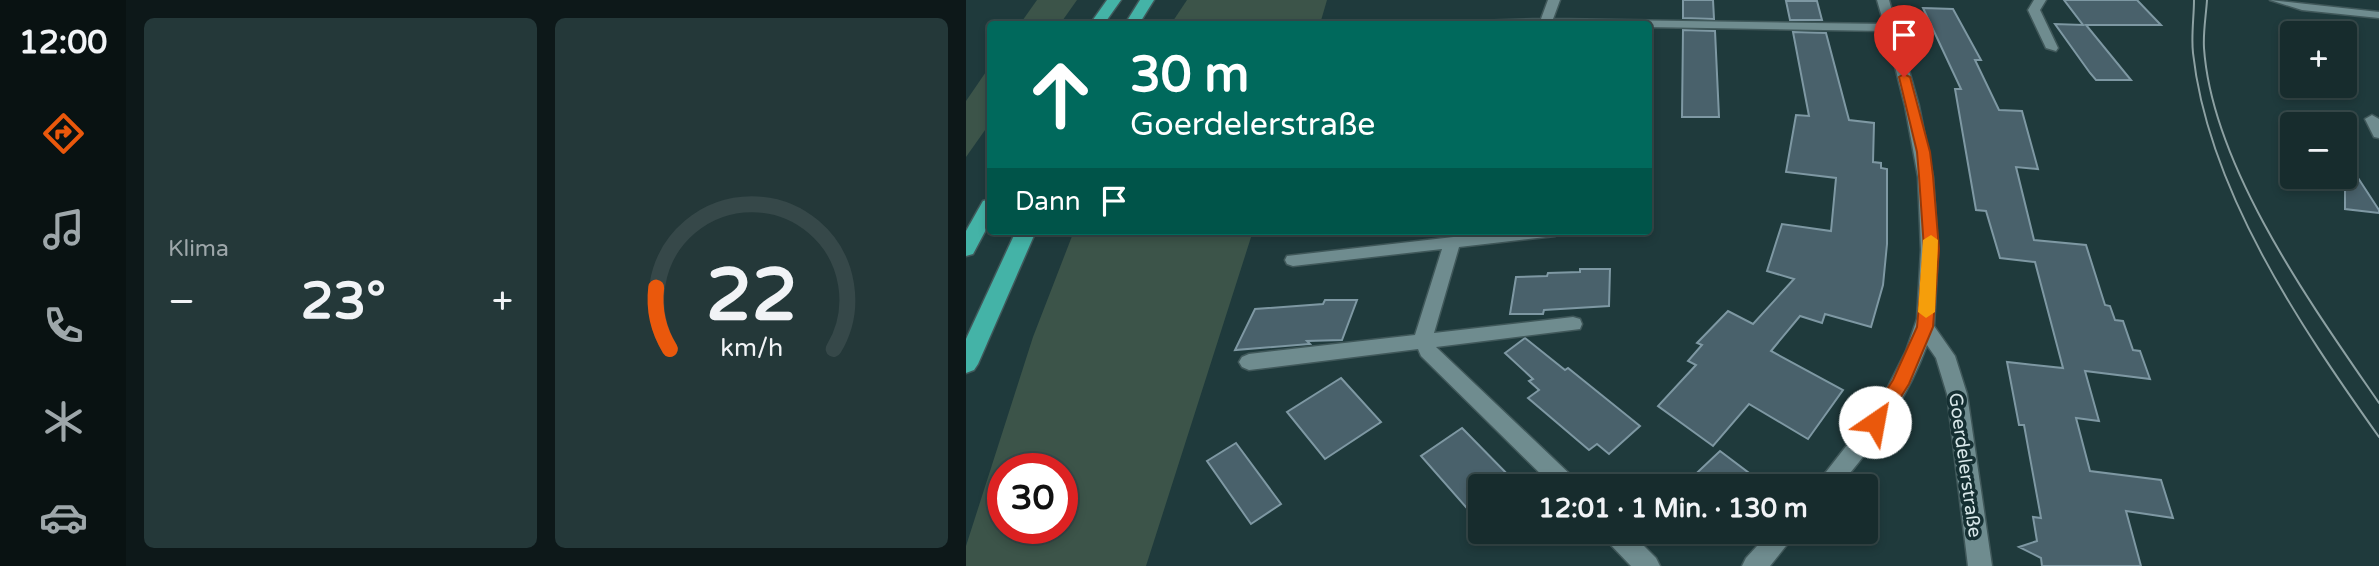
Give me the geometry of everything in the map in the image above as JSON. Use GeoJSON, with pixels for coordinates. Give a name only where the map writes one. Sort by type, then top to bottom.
{"type":"FeatureCollection","features":[{"type":"Feature","properties":{"kind":"highway"},"geometry":{"type":"LineString","coordinates":[[1099,21],[1114,0]]}},
{"type":"Feature","properties":{"kind":"highway"},"geometry":{"type":"LineString","coordinates":[[1134,21],[1147,0]]}},
{"type":"Feature","properties":{"kind":"highway"},"geometry":{"type":"LineString","coordinates":[[966,249],[987,210]]}},
{"type":"Feature","properties":{"kind":"highway"},"geometry":{"type":"LineString","coordinates":[[966,363],[1024,235]]}},
{"type":"Feature","properties":{"kind":"street"},"geometry":{"type":"LineString","coordinates":[[1546,21],[1554,0]]}},
{"type":"Feature","properties":{"kind":"street"},"geometry":{"type":"LineString","coordinates":[[1837,474],[1850,460],[1900,384],[1925,327],[1932,249],[1924,152],[1883,0]]}},
{"type":"Feature","properties":{"kind":"street"},"geometry":{"type":"LineString","coordinates":[[2276,0],[2302,6],[2379,15]]}},
{"type":"Feature","properties":{"kind":"street"},"geometry":{"type":"LineString","coordinates":[[2035,1],[2034,10],[2052,48]]}},
{"type":"Feature","properties":{"kind":"street"},"geometry":{"type":"LineString","coordinates":[[1652,24],[1891,28]]}},
{"type":"Feature","properties":{"kind":"street"},"geometry":{"type":"LineString","coordinates":[[2372,119],[2379,134]]}},
{"type":"Feature","properties":{"kind":"street"},"geometry":{"type":"LineString","coordinates":[[1293,260],[1518,235]]}},
{"type":"Feature","properties":{"kind":"street"},"geometry":{"type":"LineString","coordinates":[[1452,242],[1423,340],[1428,351],[1555,474]]}},
{"type":"Feature","properties":{"kind":"street"},"geometry":{"type":"LineString","coordinates":[[1249,362],[1573,324]]}},
{"type":"Feature","properties":{"kind":"street","name":"Goerdelerstraße"},"geometry":{"type":"LineString","coordinates":[[1925,327],[1945,356],[1957,394],[1980,566]]}},
{"type":"Feature","properties":{"kind":"street"},"geometry":{"type":"LineString","coordinates":[[1626,544],[1648,566]]}},
{"type":"Feature","properties":{"kind":"street"},"geometry":{"type":"LineString","coordinates":[[1754,566],[1774,544]]}},
{"type":"Feature","properties":{"kind":"green space"},"geometry":{"type":"Polygon","coordinates":[[[1037,0],[1077,0],[1062,21],[1022,21],[1037,0]]]}},
{"type":"Feature","properties":{"kind":"green space"},"geometry":{"type":"Polygon","coordinates":[[[1187,0],[1327,0],[1321,21],[1173,21],[1187,0]]]}},
{"type":"Feature","properties":{"kind":"green space"},"geometry":{"type":"Polygon","coordinates":[[[987,70],[987,127],[966,157],[966,101],[987,70]]]}},
{"type":"Feature","properties":{"kind":"green space"},"geometry":{"type":"Polygon","coordinates":[[[1072,235],[1252,235],[1146,566],[966,566],[966,546],[987,480],[987,544],[1078,544],[1078,453],[996,453],[1033,337],[1072,235]]]}},
{"type":"Feature","properties":{"kind":"building"},"geometry":{"type":"Polygon","coordinates":[[[1683,0],[1713,0],[1714,19],[1683,18],[1683,0]]]}},
{"type":"Feature","properties":{"kind":"building"},"geometry":{"type":"Polygon","coordinates":[[[2064,0],[2137,0],[2161,25],[2086,25],[2131,80],[2096,80],[2090,73],[2055,24],[2083,25],[2064,0]]]}},
{"type":"Feature","properties":{"kind":"building"},"geometry":{"type":"Polygon","coordinates":[[[1786,1],[1817,1],[1822,20],[1790,20],[1786,1]]]}},
{"type":"Feature","properties":{"kind":"building"},"geometry":{"type":"Polygon","coordinates":[[[1923,8],[1953,9],[1981,60],[1975,60],[1999,110],[2022,111],[2038,169],[2016,167],[2034,240],[2086,245],[2105,305],[2110,306],[2115,320],[2123,321],[2133,350],[2140,351],[2150,379],[2085,371],[2099,421],[2076,418],[2090,471],[2161,480],[2173,518],[2126,511],[2141,566],[2042,566],[2041,558],[2019,547],[2037,541],[2033,517],[2041,518],[2024,425],[2019,425],[2007,362],[2063,368],[2035,262],[2000,258],[1986,211],[1976,210],[1955,89],[1961,89],[1923,8]]]}},
{"type":"Feature","properties":{"kind":"building"},"geometry":{"type":"Polygon","coordinates":[[[1683,30],[1715,31],[1719,117],[1682,117],[1683,30]]]}},
{"type":"Feature","properties":{"kind":"building"},"geometry":{"type":"Polygon","coordinates":[[[1793,32],[1826,33],[1849,120],[1874,123],[1873,162],[1881,163],[1881,168],[1887,169],[1887,244],[1883,285],[1871,327],[1825,314],[1822,323],[1800,316],[1771,351],[1843,390],[1808,439],[1749,404],[1713,446],[1658,406],[1696,365],[1688,361],[1702,345],[1697,343],[1728,311],[1753,324],[1794,279],[1767,271],[1782,224],[1831,231],[1836,178],[1786,172],[1796,115],[1809,116],[1793,32]]]}},
{"type":"Feature","properties":{"kind":"building"},"geometry":{"type":"Polygon","coordinates":[[[2357,176],[2379,213],[2345,209],[2345,189],[2357,189],[2357,176]]]}},
{"type":"Feature","properties":{"kind":"building"},"geometry":{"type":"Polygon","coordinates":[[[1580,269],[1610,269],[1609,306],[1544,310],[1543,314],[1510,314],[1516,277],[1580,272],[1580,269]]]}},
{"type":"Feature","properties":{"kind":"building"},"geometry":{"type":"Polygon","coordinates":[[[1325,300],[1357,300],[1342,340],[1307,341],[1310,344],[1235,350],[1255,309],[1323,304],[1325,300]]]}},
{"type":"Feature","properties":{"kind":"building"},"geometry":{"type":"Polygon","coordinates":[[[1525,338],[1565,370],[1568,368],[1640,426],[1609,454],[1597,444],[1589,450],[1528,398],[1539,390],[1529,381],[1533,379],[1505,353],[1525,338]]]}},
{"type":"Feature","properties":{"kind":"building"},"geometry":{"type":"Polygon","coordinates":[[[1341,378],[1381,422],[1325,459],[1287,412],[1341,378]]]}},
{"type":"Feature","properties":{"kind":"building"},"geometry":{"type":"Polygon","coordinates":[[[1462,428],[1507,474],[1468,474],[1468,509],[1421,456],[1462,428]]]}},
{"type":"Feature","properties":{"kind":"building"},"geometry":{"type":"Polygon","coordinates":[[[1236,443],[1281,504],[1251,524],[1207,461],[1236,443]]]}},
{"type":"Feature","properties":{"kind":"building"},"geometry":{"type":"Polygon","coordinates":[[[1720,451],[1749,473],[1748,474],[1696,474],[1720,451]]]}},
{"type":"Feature","properties":{"kind":"tram line"},"geometry":{"type":"LineString","coordinates":[[2194,0],[2192,47],[2202,104],[2217,155],[2238,206],[2290,303],[2379,437]]}},
{"type":"Feature","properties":{"kind":"tram line"},"geometry":{"type":"LineString","coordinates":[[2207,0],[2204,48],[2211,93],[2225,140],[2245,187],[2297,280],[2379,403]]}},
{"type":"Feature","properties":{"kind":"slow traffic"},"geometry":{"type":"LineString","coordinates":[[1926,312],[1931,240]]}},
{"type":"Feature","properties":{"kind":"route"},"geometry":{"type":"LineString","coordinates":[[1875,422],[1900,384],[1925,327],[1932,249],[1924,152],[1904,77]]}}]}
